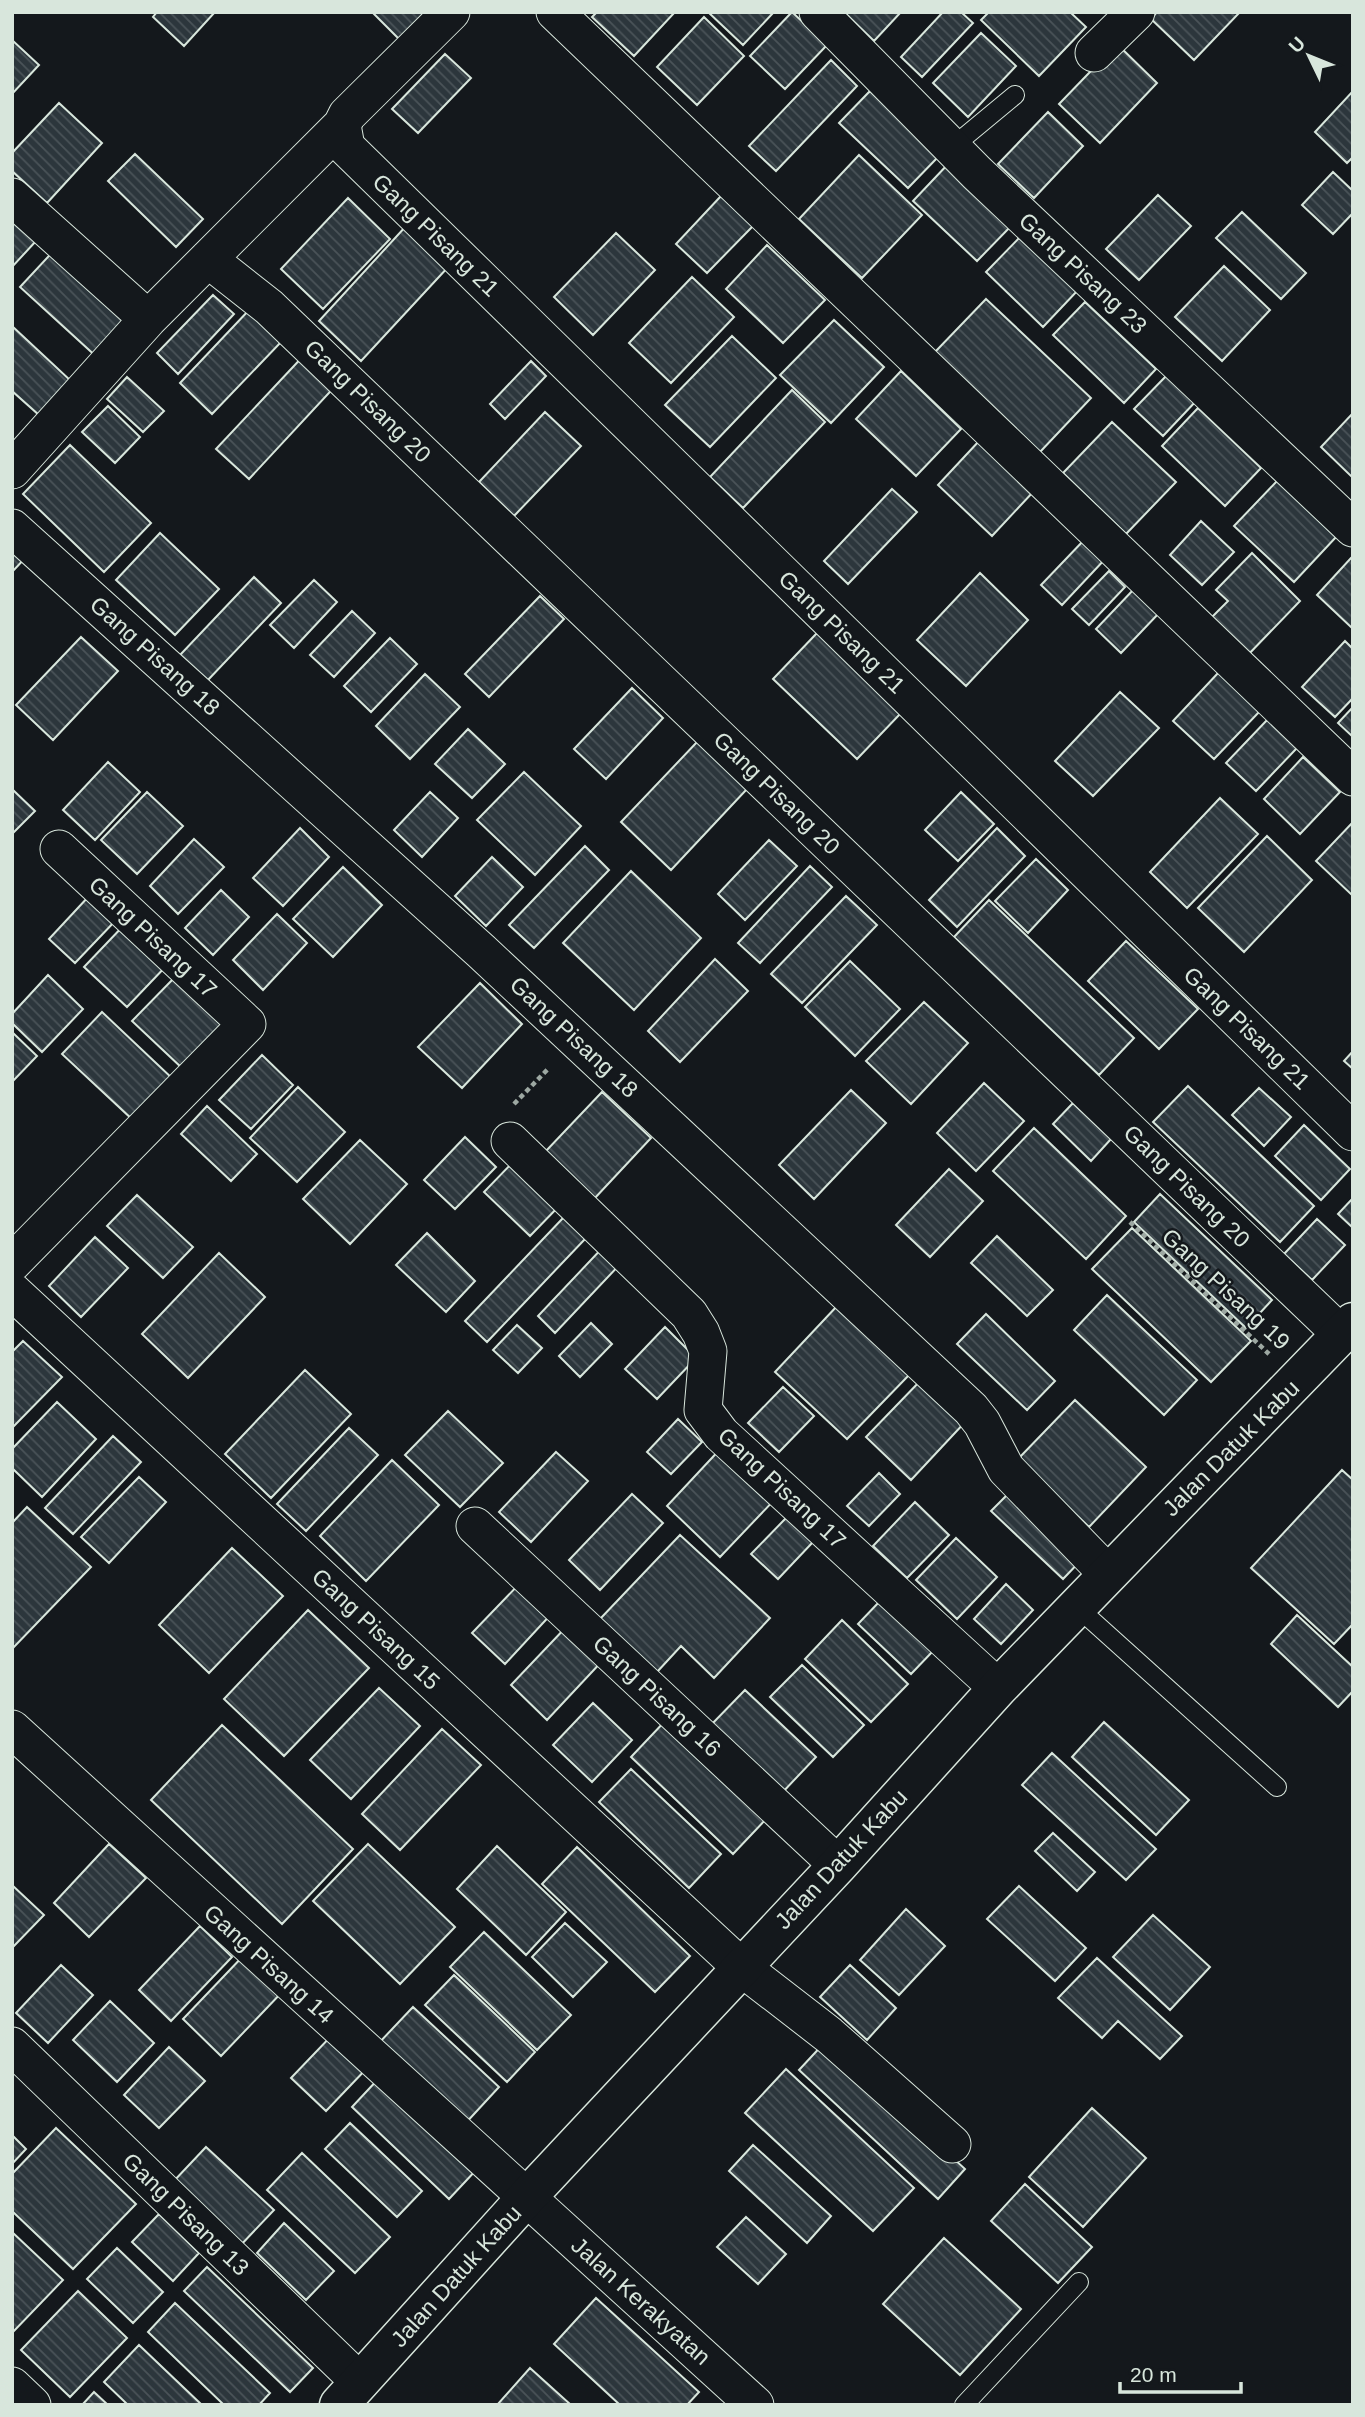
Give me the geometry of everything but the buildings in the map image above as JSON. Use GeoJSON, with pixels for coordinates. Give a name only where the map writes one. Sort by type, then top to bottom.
{"type":"FeatureCollection","features":[{"type":"Feature","properties":{"kind":"street"},"geometry":{"type":"LineString","coordinates":[[12,470],[148,319],[451,12]]}},
{"type":"Feature","properties":{"kind":"street"},"geometry":{"type":"LineString","coordinates":[[555,12],[1353,777]]}},
{"type":"Feature","properties":{"kind":"street","name":"Gang Pisang 23"},"geometry":{"type":"LineString","coordinates":[[818,12],[951,148],[1353,528]]}},
{"type":"Feature","properties":{"kind":"street"},"geometry":{"type":"LineString","coordinates":[[1094,53],[1136,12]]}},
{"type":"Feature","properties":{"kind":"street","name":"Gang Pisang 21"},"geometry":{"type":"LineString","coordinates":[[342,125],[346,147],[356,157],[1353,1132]]}},
{"type":"Feature","properties":{"kind":"street"},"geometry":{"type":"LineString","coordinates":[[12,197],[148,319]]}},
{"type":"Feature","properties":{"kind":"street","name":"Gang Pisang 20"},"geometry":{"type":"LineString","coordinates":[[208,259],[279,317],[1347,1328]]}},
{"type":"Feature","properties":{"kind":"street","name":"Gang Pisang 18"},"geometry":{"type":"LineString","coordinates":[[12,528],[481,950],[971,1409],[982,1423],[1006,1469],[1107,1573]]}},
{"type":"Feature","properties":{"kind":"street","name":"Gang Pisang 17"},"geometry":{"type":"LineString","coordinates":[[12,1264],[247,1024],[59,849]]}},
{"type":"Feature","properties":{"kind":"street","name":"Gang Pisang 17"},"geometry":{"type":"LineString","coordinates":[[510,1141],[689,1314],[708,1351],[703,1410],[721,1434],[998,1688]]}},
{"type":"Feature","properties":{"kind":"street","name":"Gang Pisang 15"},"geometry":{"type":"LineString","coordinates":[[12,1291],[741,1968],[829,2035],[952,2144]]}},
{"type":"Feature","properties":{"kind":"street","name":"Jalan Datuk Kabu"},"geometry":{"type":"LineString","coordinates":[[350,2393],[526,2198],[838,1865],[998,1688],[1347,1328]]}},
{"type":"Feature","properties":{"kind":"street","name":"Gang Pisang 16"},"geometry":{"type":"LineString","coordinates":[[475,1526],[838,1865]]}},
{"type":"Feature","properties":{"kind":"street","name":"Gang Pisang 14"},"geometry":{"type":"LineString","coordinates":[[12,1729],[526,2198]]}},
{"type":"Feature","properties":{"kind":"street","name":"Gang Pisang 13"},"geometry":{"type":"LineString","coordinates":[[12,2046],[350,2393]]}},
{"type":"Feature","properties":{"kind":"street","name":"Jalan Kerakyatan"},"geometry":{"type":"LineString","coordinates":[[526,2198],[610,2270],[755,2405]]}},
{"type":"Feature","properties":{"kind":"street"},"geometry":{"type":"LineString","coordinates":[[12,2386],[32,2405]]}},
{"type":"Feature","properties":{"kind":"lane"},"geometry":{"type":"LineString","coordinates":[[951,148],[1015,95]]}},
{"type":"Feature","properties":{"kind":"lane"},"geometry":{"type":"LineString","coordinates":[[1077,1607],[1277,1787]]}},
{"type":"Feature","properties":{"kind":"lane"},"geometry":{"type":"LineString","coordinates":[[964,2405],[1079,2282]]}},
{"type":"Feature","properties":{"kind":"path"},"geometry":{"type":"LineString","coordinates":[[510,1141],[507,1129],[512,1106],[577,1039]]}},
{"type":"Feature","properties":{"kind":"path","name":"Gang Pisang 19"},"geometry":{"type":"LineString","coordinates":[[1130,1222],[1297,1380]]}}]}
